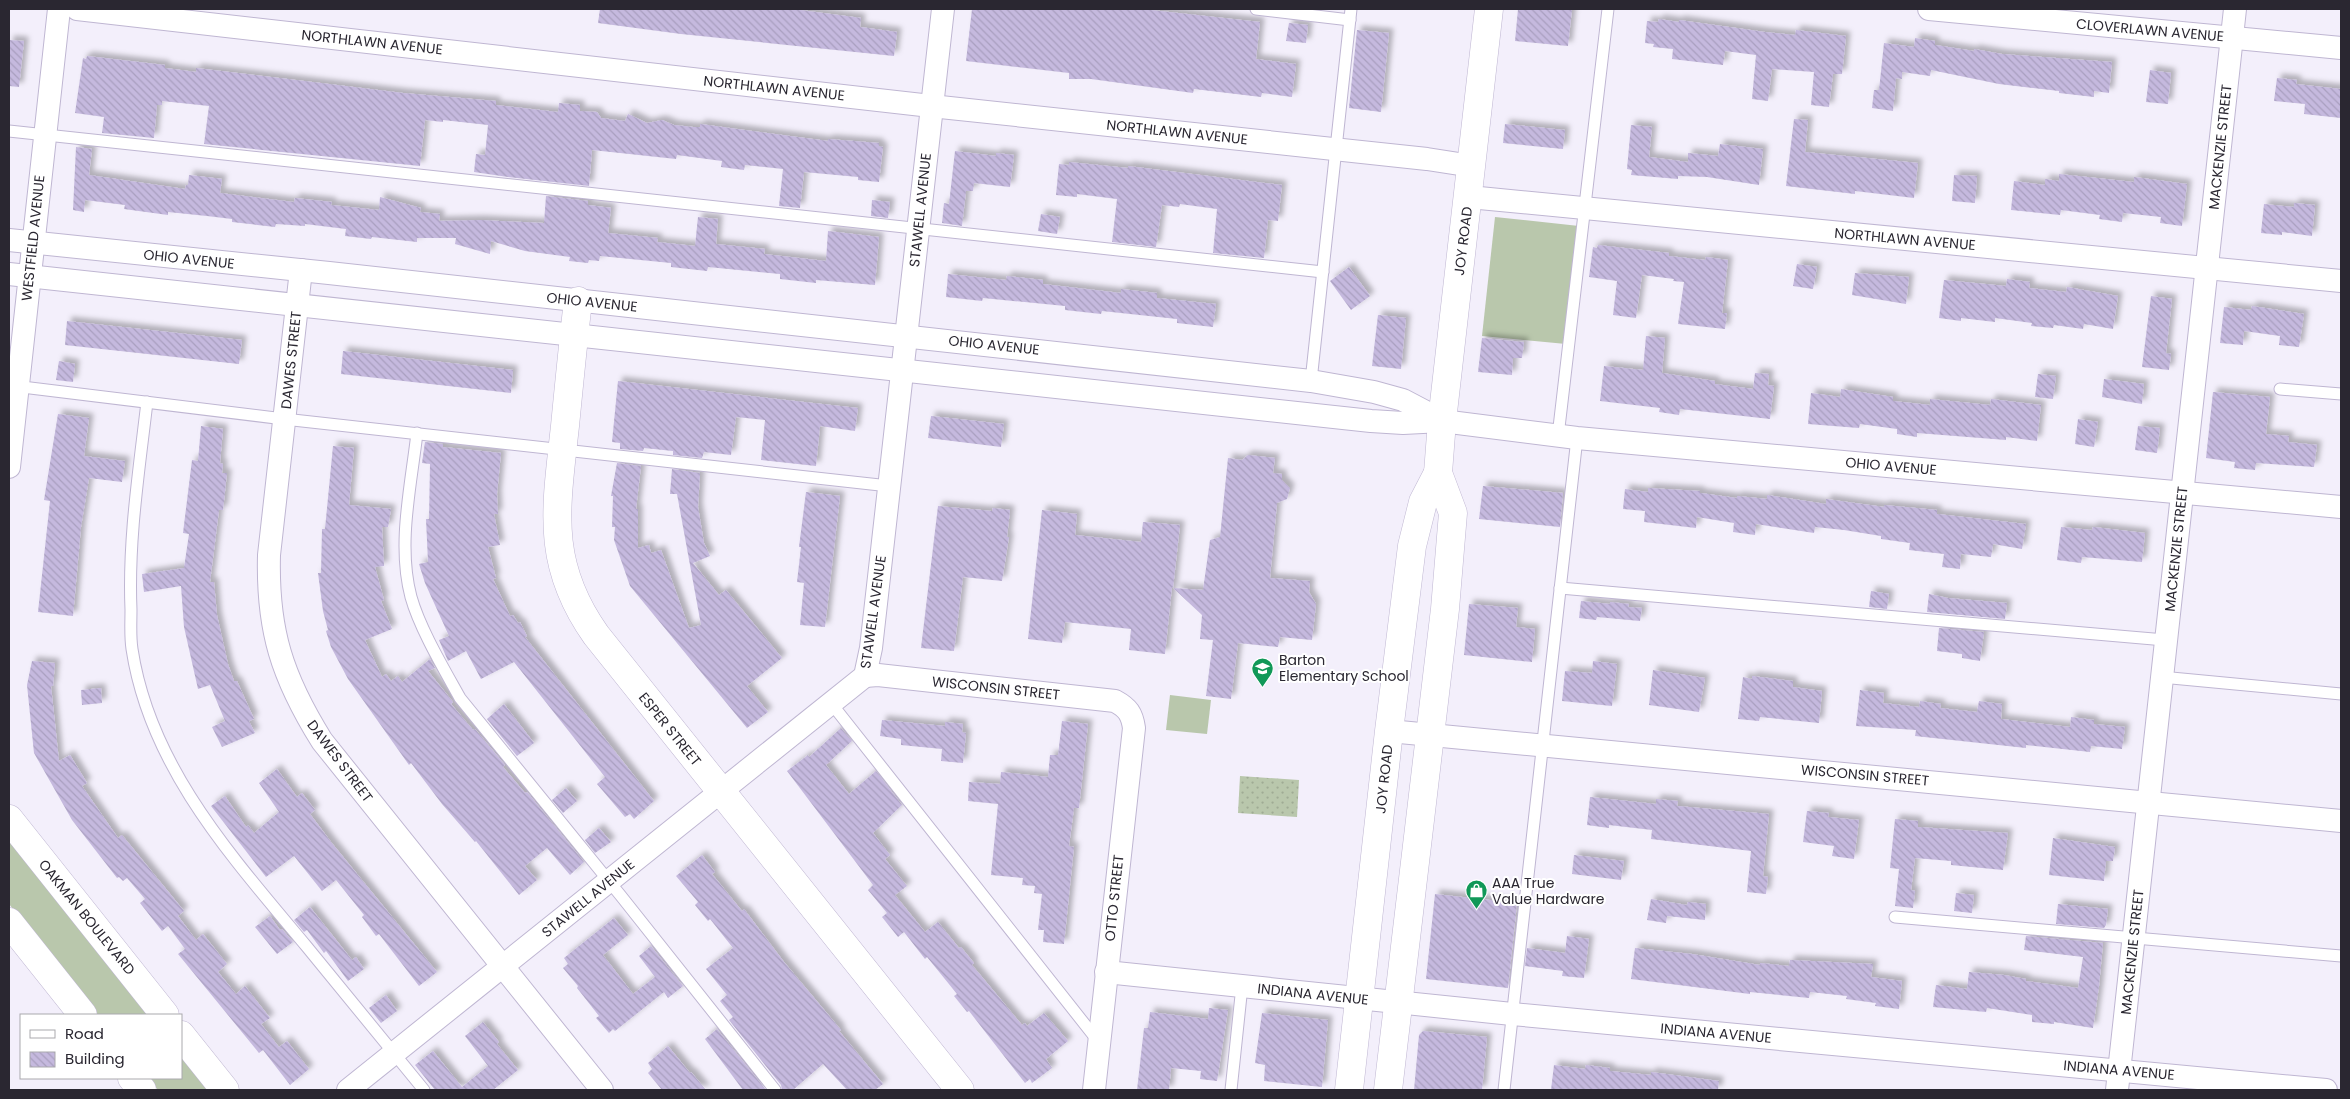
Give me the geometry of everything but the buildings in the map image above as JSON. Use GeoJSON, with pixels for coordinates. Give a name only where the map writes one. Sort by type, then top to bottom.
{"type":"FeatureCollection","features":[{"type":"Feature","properties":{"kind":"street","name":"WESTFIELD AVENUE"},"geometry":{"type":"LineString","coordinates":[[9,467],[19,275],[33,242],[59,9]]}},
{"type":"Feature","properties":{"kind":"street","name":"NORTHLAWN AVENUE"},"geometry":{"type":"LineString","coordinates":[[77,9],[931,106],[1336,149],[1472,166]]}},
{"type":"Feature","properties":{"kind":"street","name":"STAWELL AVENUE"},"geometry":{"type":"LineString","coordinates":[[348,1090],[865,676],[871,648],[943,9]]}},
{"type":"Feature","properties":{"kind":"street","name":"JOY ROAD"},"geometry":{"type":"LineString","coordinates":[[1349,1090],[1389,731],[1412,546],[1423,502],[1438,473],[1442,421],[1490,9]]}},
{"type":"Feature","properties":{"kind":"street","name":"CLOVERLAWN AVENUE"},"geometry":{"type":"LineString","coordinates":[[1928,9],[2341,48]]}},
{"type":"Feature","properties":{"kind":"street","name":"MACKENZIE STREET"},"geometry":{"type":"LineString","coordinates":[[2118,1080],[2235,9]]}},
{"type":"Feature","properties":{"kind":"street","name":"NORTHLAWN AVENUE"},"geometry":{"type":"LineString","coordinates":[[1469,197],[2341,280]]}},
{"type":"Feature","properties":{"kind":"street","name":"OHIO AVENUE"},"geometry":{"type":"LineString","coordinates":[[9,240],[301,270],[1311,381],[1374,392],[1403,400],[1442,421]]}},
{"type":"Feature","properties":{"kind":"street","name":"DAWES STREET"},"geometry":{"type":"LineString","coordinates":[[301,270],[268,581],[273,628],[288,680],[301,708],[322,741],[602,1090]]}},
{"type":"Feature","properties":{"kind":"street","name":"OHIO AVENUE"},"geometry":{"type":"LineString","coordinates":[[19,275],[1371,421],[1402,423],[1442,421],[1568,437],[2341,508]]}},
{"type":"Feature","properties":{"kind":"street","name":"ESPER STREET"},"geometry":{"type":"LineString","coordinates":[[578,301],[556,506],[556,532],[563,571],[575,602],[596,635],[960,1090]]}},
{"type":"Feature","properties":{"kind":"street"},"geometry":{"type":"LineString","coordinates":[[1171,400],[1174,365]]}},
{"type":"Feature","properties":{"kind":"street","name":"JOY ROAD"},"geometry":{"type":"LineString","coordinates":[[1388,1090],[1444,609],[1453,513],[1438,473]]}},
{"type":"Feature","properties":{"kind":"street","name":"WISCONSIN STREET"},"geometry":{"type":"LineString","coordinates":[[865,676],[878,675],[1115,701],[1126,707]]}},
{"type":"Feature","properties":{"kind":"street","name":"OTTO STREET"},"geometry":{"type":"LineString","coordinates":[[1094,1090],[1134,728],[1132,716],[1126,707]]}},
{"type":"Feature","properties":{"kind":"street","name":"WISCONSIN STREET"},"geometry":{"type":"LineString","coordinates":[[1389,731],[2341,820]]}},
{"type":"Feature","properties":{"kind":"street","name":"OAKMAN BOULEVARD"},"geometry":{"type":"LineString","coordinates":[[9,819],[164,1014]]}},
{"type":"Feature","properties":{"kind":"street"},"geometry":{"type":"LineString","coordinates":[[9,922],[82,1014]]}},
{"type":"Feature","properties":{"kind":"street","name":"INDIANA AVENUE"},"geometry":{"type":"LineString","coordinates":[[1106,972],[2118,1080],[2326,1090]]}},
{"type":"Feature","properties":{"kind":"street"},"geometry":{"type":"LineString","coordinates":[[182,1036],[225,1090]]}},
{"type":"Feature","properties":{"kind":"street"},"geometry":{"type":"LineString","coordinates":[[133,1079],[142,1090]]}},
{"type":"Feature","properties":{"kind":"lane"},"geometry":{"type":"LineString","coordinates":[[1256,9],[1350,14],[1311,381]]}},
{"type":"Feature","properties":{"kind":"lane"},"geometry":{"type":"LineString","coordinates":[[1504,1090],[1560,588],[1568,437],[1584,208],[1608,9]]}},
{"type":"Feature","properties":{"kind":"lane"},"geometry":{"type":"LineString","coordinates":[[9,131],[918,227],[1323,272]]}},
{"type":"Feature","properties":{"kind":"lane"},"geometry":{"type":"LineString","coordinates":[[13,386],[284,419],[889,486]]}},
{"type":"Feature","properties":{"kind":"lane"},"geometry":{"type":"LineString","coordinates":[[2280,388],[2341,394]]}},
{"type":"Feature","properties":{"kind":"lane"},"geometry":{"type":"LineString","coordinates":[[147,402],[129,568],[132,648],[140,683],[160,740],[174,770],[228,853],[424,1090]]}},
{"type":"Feature","properties":{"kind":"lane"},"geometry":{"type":"LineString","coordinates":[[417,433],[406,528],[406,566],[415,607],[439,662],[460,698],[609,881],[775,1090]]}},
{"type":"Feature","properties":{"kind":"lane"},"geometry":{"type":"LineString","coordinates":[[1560,588],[2165,640]]}},
{"type":"Feature","properties":{"kind":"lane"},"geometry":{"type":"LineString","coordinates":[[2161,677],[2341,694]]}},
{"type":"Feature","properties":{"kind":"lane"},"geometry":{"type":"LineString","coordinates":[[831,703],[1099,1042]]}},
{"type":"Feature","properties":{"kind":"lane"},"geometry":{"type":"LineString","coordinates":[[1895,917],[2341,956]]}},
{"type":"Feature","properties":{"kind":"lane"},"geometry":{"type":"LineString","coordinates":[[1231,1090],[1242,986]]}},
{"type":"Feature","properties":{"kind":"green space"},"geometry":{"type":"Polygon","coordinates":[[[1495,217],[1579,226],[1566,344],[1482,336],[1495,217]]]}},
{"type":"Feature","properties":{"kind":"green space"},"geometry":{"type":"Polygon","coordinates":[[[1170,695],[1211,700],[1207,734],[1166,730],[1170,695]]]}},
{"type":"Feature","properties":{"kind":"green space"},"geometry":{"type":"Polygon","coordinates":[[[1240,776],[1299,780],[1297,817],[1238,813],[1240,776]]]}},
{"type":"Feature","properties":{"kind":"green space"},"geometry":{"type":"Polygon","coordinates":[[[9,840],[147,1014],[97,1014],[9,904],[9,840]]]}},
{"type":"Feature","properties":{"kind":"green space"},"geometry":{"type":"Polygon","coordinates":[[[182,1055],[210,1090],[158,1090],[149,1079],[182,1079],[182,1055]]]}},
{"type":"Feature","properties":{"kind":"place","name":"Barton Elementary School"},"geometry":{"type":"Point","coordinates":[1263,687]}},
{"type":"Feature","properties":{"kind":"place","name":"AAA True Value Hardware"},"geometry":{"type":"Point","coordinates":[1476,910]}}]}
